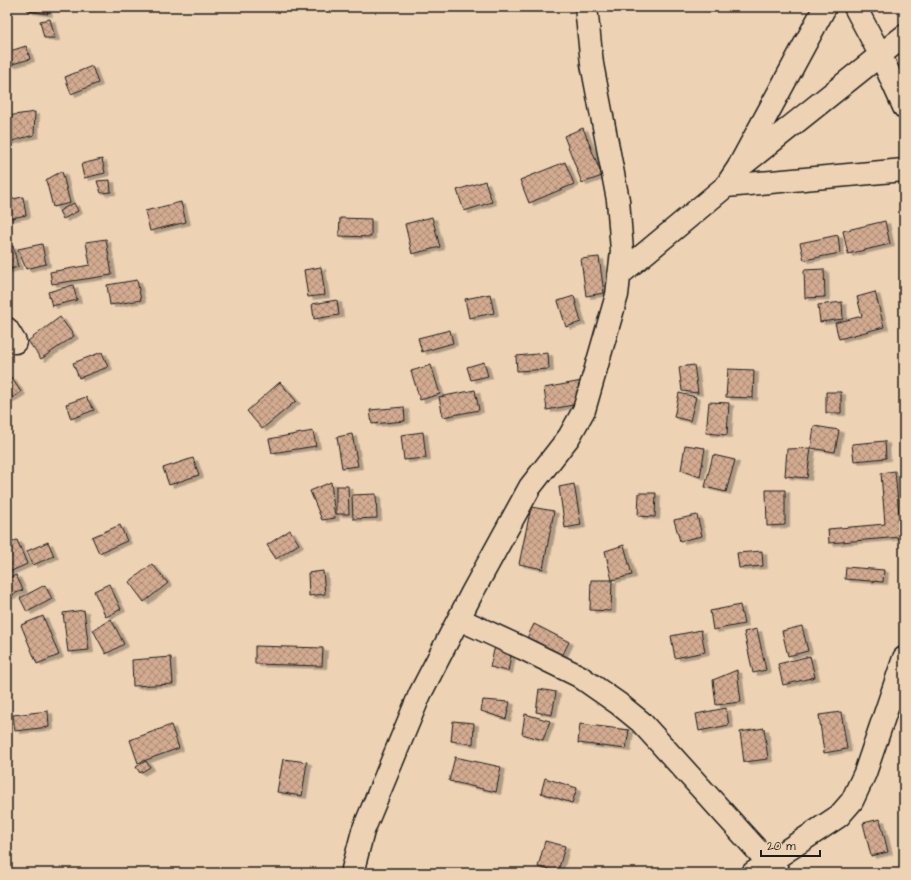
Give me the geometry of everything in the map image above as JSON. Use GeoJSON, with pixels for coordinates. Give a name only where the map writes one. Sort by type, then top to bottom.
{"type":"FeatureCollection","features":[{"type":"Feature","properties":{"kind":"street"},"geometry":{"type":"LineString","coordinates":[[352,873],[363,831],[420,694],[530,487],[569,437],[584,410],[617,295],[622,251],[618,200],[592,64],[586,7]]}},
{"type":"Feature","properties":{"kind":"street"},"geometry":{"type":"LineString","coordinates":[[732,177],[825,7]]}},
{"type":"Feature","properties":{"kind":"street"},"geometry":{"type":"LineString","coordinates":[[855,7],[881,56],[904,107]]}},
{"type":"Feature","properties":{"kind":"street"},"geometry":{"type":"LineString","coordinates":[[619,275],[732,177],[904,36]]}},
{"type":"Feature","properties":{"kind":"street"},"geometry":{"type":"LineString","coordinates":[[732,177],[904,170]]}},
{"type":"Feature","properties":{"kind":"street"},"geometry":{"type":"LineString","coordinates":[[459,619],[579,676],[619,704],[641,722],[767,869],[839,816],[852,800],[865,773],[904,658]]}},
{"type":"Feature","properties":{"kind":"building"},"geometry":{"type":"Polygon","coordinates":[[[27,7],[46,7],[48,14],[28,11],[27,7]]]}},
{"type":"Feature","properties":{"kind":"building"},"geometry":{"type":"Polygon","coordinates":[[[50,19],[55,38],[44,38],[40,21],[50,19]]]}},
{"type":"Feature","properties":{"kind":"building"},"geometry":{"type":"Polygon","coordinates":[[[26,46],[30,59],[9,65],[7,52],[26,46]]]}},
{"type":"Feature","properties":{"kind":"building"},"geometry":{"type":"Polygon","coordinates":[[[92,66],[98,83],[71,94],[65,77],[92,66]]]}},
{"type":"Feature","properties":{"kind":"building"},"geometry":{"type":"Polygon","coordinates":[[[35,112],[34,135],[8,142],[7,116],[35,112]]]}},
{"type":"Feature","properties":{"kind":"building"},"geometry":{"type":"Polygon","coordinates":[[[583,128],[602,176],[582,183],[564,136],[583,128]]]}},
{"type":"Feature","properties":{"kind":"building"},"geometry":{"type":"Polygon","coordinates":[[[102,159],[105,173],[84,178],[81,164],[102,159]]]}},
{"type":"Feature","properties":{"kind":"building"},"geometry":{"type":"Polygon","coordinates":[[[565,162],[574,184],[529,203],[520,180],[565,162]]]}},
{"type":"Feature","properties":{"kind":"building"},"geometry":{"type":"Polygon","coordinates":[[[62,171],[70,203],[53,207],[46,180],[62,171]]]}},
{"type":"Feature","properties":{"kind":"building"},"geometry":{"type":"Polygon","coordinates":[[[110,180],[111,192],[101,193],[97,181],[110,180]]]}},
{"type":"Feature","properties":{"kind":"building"},"geometry":{"type":"Polygon","coordinates":[[[485,181],[492,202],[464,211],[457,190],[485,181]]]}},
{"type":"Feature","properties":{"kind":"building"},"geometry":{"type":"Polygon","coordinates":[[[23,197],[26,215],[7,219],[7,200],[23,197]]]}},
{"type":"Feature","properties":{"kind":"building"},"geometry":{"type":"Polygon","coordinates":[[[181,202],[186,222],[150,231],[145,211],[181,202]]]}},
{"type":"Feature","properties":{"kind":"building"},"geometry":{"type":"Polygon","coordinates":[[[74,203],[78,211],[63,219],[59,211],[74,203]]]}},
{"type":"Feature","properties":{"kind":"building"},"geometry":{"type":"Polygon","coordinates":[[[432,217],[440,247],[412,254],[405,224],[432,217]]]}},
{"type":"Feature","properties":{"kind":"building"},"geometry":{"type":"Polygon","coordinates":[[[340,218],[371,219],[371,237],[339,236],[340,218]]]}},
{"type":"Feature","properties":{"kind":"building"},"geometry":{"type":"Polygon","coordinates":[[[885,221],[890,244],[848,254],[843,231],[885,221]]]}},
{"type":"Feature","properties":{"kind":"building"},"geometry":{"type":"Polygon","coordinates":[[[838,235],[840,253],[804,260],[800,243],[838,235]]]}},
{"type":"Feature","properties":{"kind":"building"},"geometry":{"type":"Polygon","coordinates":[[[106,239],[112,275],[52,284],[50,272],[90,265],[86,242],[106,239]]]}},
{"type":"Feature","properties":{"kind":"building"},"geometry":{"type":"Polygon","coordinates":[[[42,244],[46,264],[26,269],[18,249],[42,244]]]}},
{"type":"Feature","properties":{"kind":"building"},"geometry":{"type":"Polygon","coordinates":[[[13,246],[18,267],[7,270],[7,248],[13,246]]]}},
{"type":"Feature","properties":{"kind":"building"},"geometry":{"type":"Polygon","coordinates":[[[599,257],[604,293],[586,296],[581,259],[599,257]]]}},
{"type":"Feature","properties":{"kind":"building"},"geometry":{"type":"Polygon","coordinates":[[[321,267],[325,295],[308,297],[304,270],[321,267]]]}},
{"type":"Feature","properties":{"kind":"building"},"geometry":{"type":"Polygon","coordinates":[[[824,269],[825,297],[805,298],[804,270],[824,269]]]}},
{"type":"Feature","properties":{"kind":"building"},"geometry":{"type":"Polygon","coordinates":[[[137,280],[141,300],[110,305],[107,285],[137,280]]]}},
{"type":"Feature","properties":{"kind":"building"},"geometry":{"type":"Polygon","coordinates":[[[73,285],[77,300],[52,306],[48,292],[73,285]]]}},
{"type":"Feature","properties":{"kind":"building"},"geometry":{"type":"Polygon","coordinates":[[[875,292],[884,327],[839,339],[835,323],[862,316],[857,297],[875,292]]]}},
{"type":"Feature","properties":{"kind":"building"},"geometry":{"type":"Polygon","coordinates":[[[490,294],[494,313],[469,318],[465,299],[490,294]]]}},
{"type":"Feature","properties":{"kind":"building"},"geometry":{"type":"Polygon","coordinates":[[[574,296],[581,322],[566,327],[558,301],[574,296]]]}},
{"type":"Feature","properties":{"kind":"building"},"geometry":{"type":"Polygon","coordinates":[[[337,300],[339,315],[314,319],[312,304],[337,300]]]}},
{"type":"Feature","properties":{"kind":"building"},"geometry":{"type":"Polygon","coordinates":[[[842,302],[843,319],[820,322],[818,305],[842,302]]]}},
{"type":"Feature","properties":{"kind":"building"},"geometry":{"type":"Polygon","coordinates":[[[60,317],[74,336],[41,359],[28,341],[60,317]]]}},
{"type":"Feature","properties":{"kind":"building"},"geometry":{"type":"Polygon","coordinates":[[[450,330],[453,343],[422,352],[418,338],[450,330]]]}},
{"type":"Feature","properties":{"kind":"building"},"geometry":{"type":"Polygon","coordinates":[[[102,352],[108,367],[79,378],[73,363],[102,352]]]}},
{"type":"Feature","properties":{"kind":"building"},"geometry":{"type":"Polygon","coordinates":[[[548,353],[549,369],[517,371],[516,356],[548,353]]]}},
{"type":"Feature","properties":{"kind":"building"},"geometry":{"type":"Polygon","coordinates":[[[484,362],[488,376],[471,380],[467,367],[484,362]]]}},
{"type":"Feature","properties":{"kind":"building"},"geometry":{"type":"Polygon","coordinates":[[[431,365],[440,394],[420,400],[411,371],[431,365]]]}},
{"type":"Feature","properties":{"kind":"building"},"geometry":{"type":"Polygon","coordinates":[[[694,365],[698,393],[682,391],[679,367],[694,365]]]}},
{"type":"Feature","properties":{"kind":"building"},"geometry":{"type":"Polygon","coordinates":[[[728,369],[754,370],[753,398],[726,397],[728,369]]]}},
{"type":"Feature","properties":{"kind":"building"},"geometry":{"type":"Polygon","coordinates":[[[11,377],[21,392],[7,401],[7,380],[11,377]]]}},
{"type":"Feature","properties":{"kind":"building"},"geometry":{"type":"Polygon","coordinates":[[[582,381],[578,404],[547,410],[544,388],[582,381]]]}},
{"type":"Feature","properties":{"kind":"building"},"geometry":{"type":"Polygon","coordinates":[[[280,382],[296,401],[262,429],[247,411],[280,382]]]}},
{"type":"Feature","properties":{"kind":"building"},"geometry":{"type":"Polygon","coordinates":[[[475,390],[479,410],[443,417],[439,397],[475,390]]]}},
{"type":"Feature","properties":{"kind":"building"},"geometry":{"type":"Polygon","coordinates":[[[826,392],[841,392],[841,413],[826,413],[826,392]]]}},
{"type":"Feature","properties":{"kind":"building"},"geometry":{"type":"Polygon","coordinates":[[[679,393],[696,397],[690,421],[674,417],[679,393]]]}},
{"type":"Feature","properties":{"kind":"building"},"geometry":{"type":"Polygon","coordinates":[[[86,397],[94,410],[71,419],[66,404],[86,397]]]}},
{"type":"Feature","properties":{"kind":"building"},"geometry":{"type":"Polygon","coordinates":[[[709,402],[729,403],[727,435],[706,433],[709,402]]]}},
{"type":"Feature","properties":{"kind":"building"},"geometry":{"type":"Polygon","coordinates":[[[404,407],[405,421],[372,424],[370,410],[404,407]]]}},
{"type":"Feature","properties":{"kind":"building"},"geometry":{"type":"Polygon","coordinates":[[[814,426],[839,430],[835,452],[811,448],[814,426]]]}},
{"type":"Feature","properties":{"kind":"building"},"geometry":{"type":"Polygon","coordinates":[[[313,431],[316,446],[272,453],[269,439],[313,431]]]}},
{"type":"Feature","properties":{"kind":"building"},"geometry":{"type":"Polygon","coordinates":[[[423,432],[426,458],[404,460],[401,435],[423,432]]]}},
{"type":"Feature","properties":{"kind":"building"},"geometry":{"type":"Polygon","coordinates":[[[352,434],[358,466],[342,468],[337,437],[352,434]]]}},
{"type":"Feature","properties":{"kind":"building"},"geometry":{"type":"Polygon","coordinates":[[[885,441],[886,458],[854,461],[852,444],[885,441]]]}},
{"type":"Feature","properties":{"kind":"building"},"geometry":{"type":"Polygon","coordinates":[[[685,445],[705,448],[700,477],[681,470],[685,445]]]}},
{"type":"Feature","properties":{"kind":"building"},"geometry":{"type":"Polygon","coordinates":[[[811,448],[807,478],[785,476],[787,449],[811,448]]]}},
{"type":"Feature","properties":{"kind":"building"},"geometry":{"type":"Polygon","coordinates":[[[713,455],[735,460],[726,492],[705,487],[713,455]]]}},
{"type":"Feature","properties":{"kind":"building"},"geometry":{"type":"Polygon","coordinates":[[[193,458],[199,475],[169,485],[163,468],[193,458]]]}},
{"type":"Feature","properties":{"kind":"building"},"geometry":{"type":"Polygon","coordinates":[[[895,471],[901,537],[829,543],[828,529],[885,524],[881,473],[895,471]]]}},
{"type":"Feature","properties":{"kind":"building"},"geometry":{"type":"Polygon","coordinates":[[[331,482],[335,518],[322,520],[310,491],[331,482]]]}},
{"type":"Feature","properties":{"kind":"building"},"geometry":{"type":"Polygon","coordinates":[[[574,484],[581,525],[565,528],[559,487],[574,484]]]}},
{"type":"Feature","properties":{"kind":"building"},"geometry":{"type":"Polygon","coordinates":[[[336,486],[348,486],[349,514],[336,514],[336,486]]]}},
{"type":"Feature","properties":{"kind":"building"},"geometry":{"type":"Polygon","coordinates":[[[766,490],[785,490],[785,525],[767,526],[766,490]]]}},
{"type":"Feature","properties":{"kind":"building"},"geometry":{"type":"Polygon","coordinates":[[[639,493],[656,493],[655,517],[638,516],[639,493]]]}},
{"type":"Feature","properties":{"kind":"building"},"geometry":{"type":"Polygon","coordinates":[[[376,494],[377,518],[353,519],[352,495],[376,494]]]}},
{"type":"Feature","properties":{"kind":"building"},"geometry":{"type":"Polygon","coordinates":[[[531,507],[554,511],[543,569],[519,564],[531,507]]]}},
{"type":"Feature","properties":{"kind":"building"},"geometry":{"type":"Polygon","coordinates":[[[697,515],[702,536],[680,541],[674,520],[697,515]]]}},
{"type":"Feature","properties":{"kind":"building"},"geometry":{"type":"Polygon","coordinates":[[[120,525],[127,541],[99,553],[92,537],[120,525]]]}},
{"type":"Feature","properties":{"kind":"building"},"geometry":{"type":"Polygon","coordinates":[[[290,530],[299,544],[276,559],[267,545],[290,530]]]}},
{"type":"Feature","properties":{"kind":"building"},"geometry":{"type":"Polygon","coordinates":[[[17,540],[27,564],[7,573],[7,544],[17,540]]]}},
{"type":"Feature","properties":{"kind":"building"},"geometry":{"type":"Polygon","coordinates":[[[48,542],[54,556],[33,565],[27,551],[48,542]]]}},
{"type":"Feature","properties":{"kind":"building"},"geometry":{"type":"Polygon","coordinates":[[[624,545],[632,575],[612,580],[605,551],[624,545]]]}},
{"type":"Feature","properties":{"kind":"building"},"geometry":{"type":"Polygon","coordinates":[[[762,551],[763,566],[739,568],[737,553],[762,551]]]}},
{"type":"Feature","properties":{"kind":"building"},"geometry":{"type":"Polygon","coordinates":[[[152,564],[168,583],[144,602],[129,582],[152,564]]]}},
{"type":"Feature","properties":{"kind":"building"},"geometry":{"type":"Polygon","coordinates":[[[846,567],[884,570],[883,582],[845,579],[846,567]]]}},
{"type":"Feature","properties":{"kind":"building"},"geometry":{"type":"Polygon","coordinates":[[[323,571],[325,594],[309,596],[308,573],[323,571]]]}},
{"type":"Feature","properties":{"kind":"building"},"geometry":{"type":"Polygon","coordinates":[[[16,575],[23,590],[7,597],[7,579],[16,575]]]}},
{"type":"Feature","properties":{"kind":"building"},"geometry":{"type":"Polygon","coordinates":[[[591,580],[612,580],[611,611],[590,610],[591,580]]]}},
{"type":"Feature","properties":{"kind":"building"},"geometry":{"type":"Polygon","coordinates":[[[109,584],[121,609],[106,617],[94,591],[109,584]]]}},
{"type":"Feature","properties":{"kind":"building"},"geometry":{"type":"Polygon","coordinates":[[[45,585],[52,599],[27,612],[20,598],[45,585]]]}},
{"type":"Feature","properties":{"kind":"building"},"geometry":{"type":"Polygon","coordinates":[[[740,605],[744,624],[713,630],[710,611],[740,605]]]}},
{"type":"Feature","properties":{"kind":"building"},"geometry":{"type":"Polygon","coordinates":[[[84,610],[89,650],[68,652],[63,613],[84,610]]]}},
{"type":"Feature","properties":{"kind":"building"},"geometry":{"type":"Polygon","coordinates":[[[43,616],[59,655],[37,664],[21,625],[43,616]]]}},
{"type":"Feature","properties":{"kind":"building"},"geometry":{"type":"Polygon","coordinates":[[[111,619],[124,644],[106,654],[93,630],[111,619]]]}},
{"type":"Feature","properties":{"kind":"building"},"geometry":{"type":"Polygon","coordinates":[[[534,624],[569,642],[560,660],[525,642],[534,624]]]}},
{"type":"Feature","properties":{"kind":"building"},"geometry":{"type":"Polygon","coordinates":[[[802,626],[808,651],[788,656],[782,631],[802,626]]]}},
{"type":"Feature","properties":{"kind":"building"},"geometry":{"type":"Polygon","coordinates":[[[757,629],[766,670],[753,673],[744,632],[757,629]]]}},
{"type":"Feature","properties":{"kind":"building"},"geometry":{"type":"Polygon","coordinates":[[[701,630],[705,652],[675,658],[671,636],[701,630]]]}},
{"type":"Feature","properties":{"kind":"building"},"geometry":{"type":"Polygon","coordinates":[[[255,646],[323,648],[322,666],[255,664],[255,646]]]}},
{"type":"Feature","properties":{"kind":"building"},"geometry":{"type":"Polygon","coordinates":[[[495,646],[512,650],[508,671],[490,667],[495,646]]]}},
{"type":"Feature","properties":{"kind":"building"},"geometry":{"type":"Polygon","coordinates":[[[810,656],[815,677],[783,685],[778,664],[810,656]]]}},
{"type":"Feature","properties":{"kind":"building"},"geometry":{"type":"Polygon","coordinates":[[[171,657],[173,684],[133,686],[132,660],[171,657]]]}},
{"type":"Feature","properties":{"kind":"building"},"geometry":{"type":"Polygon","coordinates":[[[737,670],[741,702],[716,705],[713,680],[737,670]]]}},
{"type":"Feature","properties":{"kind":"building"},"geometry":{"type":"Polygon","coordinates":[[[539,689],[556,692],[552,715],[536,712],[539,689]]]}},
{"type":"Feature","properties":{"kind":"building"},"geometry":{"type":"Polygon","coordinates":[[[483,700],[510,702],[506,719],[481,711],[483,700]]]}},
{"type":"Feature","properties":{"kind":"building"},"geometry":{"type":"Polygon","coordinates":[[[726,708],[729,725],[699,731],[696,714],[726,708]]]}},
{"type":"Feature","properties":{"kind":"building"},"geometry":{"type":"Polygon","coordinates":[[[48,711],[49,727],[15,731],[13,715],[48,711]]]}},
{"type":"Feature","properties":{"kind":"building"},"geometry":{"type":"Polygon","coordinates":[[[841,712],[847,749],[824,753],[819,715],[841,712]]]}},
{"type":"Feature","properties":{"kind":"building"},"geometry":{"type":"Polygon","coordinates":[[[525,714],[550,721],[543,740],[522,734],[525,714]]]}},
{"type":"Feature","properties":{"kind":"building"},"geometry":{"type":"Polygon","coordinates":[[[453,721],[474,723],[473,744],[451,741],[453,721]]]}},
{"type":"Feature","properties":{"kind":"building"},"geometry":{"type":"Polygon","coordinates":[[[580,724],[629,730],[626,749],[578,743],[580,724]]]}},
{"type":"Feature","properties":{"kind":"building"},"geometry":{"type":"Polygon","coordinates":[[[171,725],[179,748],[138,763],[130,740],[171,725]]]}},
{"type":"Feature","properties":{"kind":"building"},"geometry":{"type":"Polygon","coordinates":[[[764,728],[768,759],[744,762],[740,732],[764,728]]]}},
{"type":"Feature","properties":{"kind":"building"},"geometry":{"type":"Polygon","coordinates":[[[455,757],[501,767],[496,792],[449,781],[455,757]]]}},
{"type":"Feature","properties":{"kind":"building"},"geometry":{"type":"Polygon","coordinates":[[[283,759],[307,762],[302,796],[277,792],[283,759]]]}},
{"type":"Feature","properties":{"kind":"building"},"geometry":{"type":"Polygon","coordinates":[[[146,761],[150,767],[140,773],[136,767],[146,761]]]}},
{"type":"Feature","properties":{"kind":"building"},"geometry":{"type":"Polygon","coordinates":[[[545,778],[577,788],[572,803],[541,793],[545,778]]]}},
{"type":"Feature","properties":{"kind":"building"},"geometry":{"type":"Polygon","coordinates":[[[880,819],[888,852],[871,856],[863,823],[880,819]]]}},
{"type":"Feature","properties":{"kind":"building"},"geometry":{"type":"Polygon","coordinates":[[[545,841],[565,846],[558,872],[538,867],[545,841]]]}}]}
